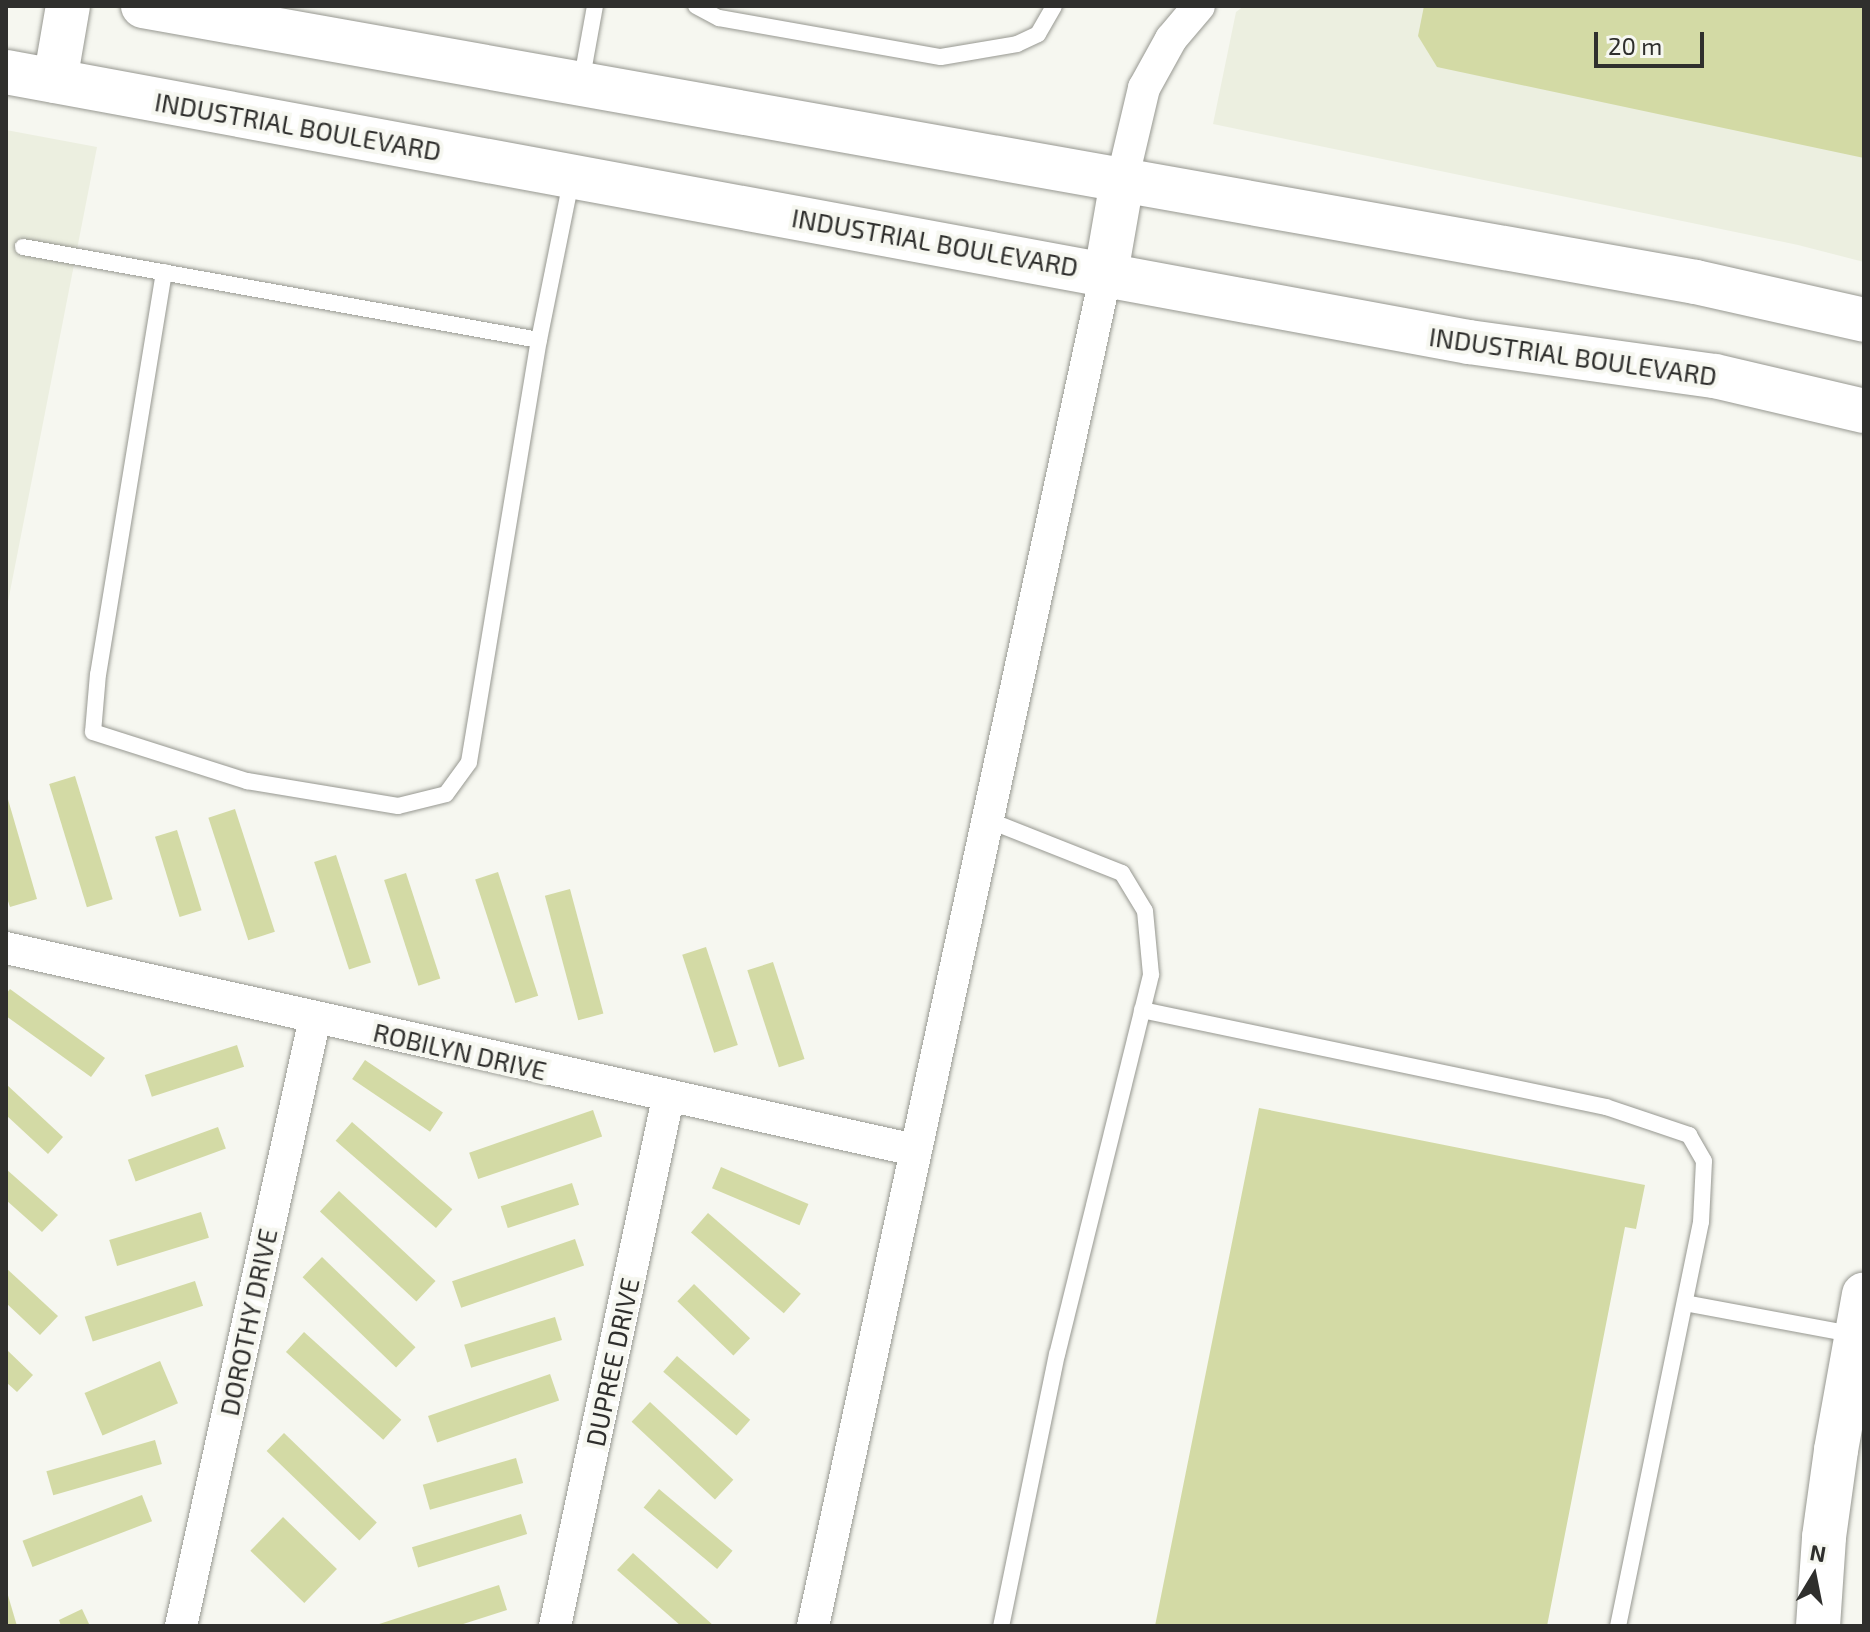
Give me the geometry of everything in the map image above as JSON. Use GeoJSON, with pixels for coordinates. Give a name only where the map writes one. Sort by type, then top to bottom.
{"type":"FeatureCollection","features":[{"type":"Feature","properties":{"kind":"main road"},"geometry":{"type":"LineString","coordinates":[[55,81],[68,6]]}},
{"type":"Feature","properties":{"kind":"main road"},"geometry":{"type":"LineString","coordinates":[[143,6],[1696,282],[1864,320]]}},
{"type":"Feature","properties":{"kind":"main road","name":"INDUSTRIAL BOULEVARD"},"geometry":{"type":"LineString","coordinates":[[6,72],[1469,342],[1715,376],[1864,411]]}},
{"type":"Feature","properties":{"kind":"main road"},"geometry":{"type":"LineString","coordinates":[[1106,273],[1122,181]]}},
{"type":"Feature","properties":{"kind":"main road"},"geometry":{"type":"LineString","coordinates":[[1818,1626],[1826,1523],[1861,1322]]}},
{"type":"Feature","properties":{"kind":"street"},"geometry":{"type":"LineString","coordinates":[[1122,181],[1144,88],[1164,50],[1199,6]]}},
{"type":"Feature","properties":{"kind":"street"},"geometry":{"type":"LineString","coordinates":[[813,1626],[1106,273]]}},
{"type":"Feature","properties":{"kind":"street","name":"ROBILYN DRIVE"},"geometry":{"type":"LineString","coordinates":[[6,948],[668,1098],[915,1150]]}},
{"type":"Feature","properties":{"kind":"street","name":"DOROTHY DRIVE"},"geometry":{"type":"LineString","coordinates":[[181,1626],[315,1018]]}},
{"type":"Feature","properties":{"kind":"street","name":"DUPREE DRIVE"},"geometry":{"type":"LineString","coordinates":[[555,1626],[668,1098]]}},
{"type":"Feature","properties":{"kind":"lane"},"geometry":{"type":"LineString","coordinates":[[580,84],[595,6]]}},
{"type":"Feature","properties":{"kind":"lane"},"geometry":{"type":"LineString","coordinates":[[696,6],[719,18],[941,57],[1017,44],[1038,34],[1054,6]]}},
{"type":"Feature","properties":{"kind":"lane"},"geometry":{"type":"LineString","coordinates":[[164,272],[98,674],[93,732],[247,781],[398,806],[446,794],[469,762],[539,340],[572,176]]}},
{"type":"Feature","properties":{"kind":"lane"},"geometry":{"type":"LineString","coordinates":[[23,247],[539,340]]}},
{"type":"Feature","properties":{"kind":"lane"},"geometry":{"type":"LineString","coordinates":[[988,820],[1122,873],[1145,911],[1151,975],[1057,1354],[1001,1626]]}},
{"type":"Feature","properties":{"kind":"lane"},"geometry":{"type":"LineString","coordinates":[[1142,1010],[1606,1107],[1689,1135],[1704,1161],[1701,1222],[1618,1626]]}},
{"type":"Feature","properties":{"kind":"lane"},"geometry":{"type":"LineString","coordinates":[[1685,1303],[1861,1322]]}},
{"type":"Feature","properties":{"kind":"shaded area"},"geometry":{"type":"Polygon","coordinates":[[[1244,6],[1864,6],[1864,262],[1798,245],[1213,124],[1236,12],[1244,6]]]}},
{"type":"Feature","properties":{"kind":"shaded area"},"geometry":{"type":"Polygon","coordinates":[[[6,130],[97,147],[6,612],[6,130]]]}},
{"type":"Feature","properties":{"kind":"building"},"geometry":{"type":"Polygon","coordinates":[[[1424,6],[1864,6],[1864,158],[1437,67],[1418,36],[1424,6]]]}},
{"type":"Feature","properties":{"kind":"building"},"geometry":{"type":"Polygon","coordinates":[[[75,776],[113,899],[87,907],[49,784],[75,776]]]}},
{"type":"Feature","properties":{"kind":"building"},"geometry":{"type":"Polygon","coordinates":[[[7,796],[37,899],[10,907],[6,895],[7,796]]]}},
{"type":"Feature","properties":{"kind":"building"},"geometry":{"type":"Polygon","coordinates":[[[235,809],[275,932],[248,940],[208,818],[235,809]]]}},
{"type":"Feature","properties":{"kind":"building"},"geometry":{"type":"Polygon","coordinates":[[[177,830],[202,910],[180,917],[155,837],[177,830]]]}},
{"type":"Feature","properties":{"kind":"building"},"geometry":{"type":"Polygon","coordinates":[[[336,855],[371,962],[349,970],[314,862],[336,855]]]}},
{"type":"Feature","properties":{"kind":"building"},"geometry":{"type":"Polygon","coordinates":[[[498,872],[538,996],[515,1003],[475,879],[498,872]]]}},
{"type":"Feature","properties":{"kind":"building"},"geometry":{"type":"Polygon","coordinates":[[[406,873],[440,979],[418,986],[384,880],[406,873]]]}},
{"type":"Feature","properties":{"kind":"building"},"geometry":{"type":"Polygon","coordinates":[[[570,889],[603,1014],[578,1020],[545,896],[570,889]]]}},
{"type":"Feature","properties":{"kind":"building"},"geometry":{"type":"Polygon","coordinates":[[[706,947],[738,1045],[714,1053],[682,955],[706,947]]]}},
{"type":"Feature","properties":{"kind":"building"},"geometry":{"type":"Polygon","coordinates":[[[773,962],[805,1059],[779,1067],[747,970],[773,962]]]}},
{"type":"Feature","properties":{"kind":"building"},"geometry":{"type":"Polygon","coordinates":[[[10,989],[105,1058],[91,1077],[6,1016],[6,994],[10,989]]]}},
{"type":"Feature","properties":{"kind":"building"},"geometry":{"type":"Polygon","coordinates":[[[237,1045],[244,1067],[152,1097],[145,1075],[237,1045]]]}},
{"type":"Feature","properties":{"kind":"building"},"geometry":{"type":"Polygon","coordinates":[[[365,1060],[443,1113],[430,1132],[352,1079],[365,1060]]]}},
{"type":"Feature","properties":{"kind":"building"},"geometry":{"type":"Polygon","coordinates":[[[6,1084],[63,1137],[48,1154],[6,1115],[6,1084]]]}},
{"type":"Feature","properties":{"kind":"building"},"geometry":{"type":"Polygon","coordinates":[[[1259,1108],[1645,1185],[1636,1229],[1625,1227],[1547,1626],[1155,1626],[1259,1108]]]}},
{"type":"Feature","properties":{"kind":"building"},"geometry":{"type":"Polygon","coordinates":[[[593,1110],[602,1136],[478,1179],[469,1153],[593,1110]]]}},
{"type":"Feature","properties":{"kind":"building"},"geometry":{"type":"Polygon","coordinates":[[[352,1122],[452,1209],[436,1228],[336,1141],[352,1122]]]}},
{"type":"Feature","properties":{"kind":"building"},"geometry":{"type":"Polygon","coordinates":[[[218,1127],[226,1149],[136,1181],[128,1160],[218,1127]]]}},
{"type":"Feature","properties":{"kind":"building"},"geometry":{"type":"Polygon","coordinates":[[[721,1167],[808,1204],[799,1225],[712,1188],[721,1167]]]}},
{"type":"Feature","properties":{"kind":"building"},"geometry":{"type":"Polygon","coordinates":[[[6,1169],[58,1215],[42,1232],[6,1200],[6,1169]]]}},
{"type":"Feature","properties":{"kind":"building"},"geometry":{"type":"Polygon","coordinates":[[[572,1183],[579,1205],[508,1228],[501,1206],[572,1183]]]}},
{"type":"Feature","properties":{"kind":"building"},"geometry":{"type":"Polygon","coordinates":[[[339,1191],[436,1281],[416,1302],[320,1211],[339,1191]]]}},
{"type":"Feature","properties":{"kind":"building"},"geometry":{"type":"Polygon","coordinates":[[[201,1212],[209,1238],[117,1266],[109,1240],[201,1212]]]}},
{"type":"Feature","properties":{"kind":"building"},"geometry":{"type":"Polygon","coordinates":[[[708,1213],[801,1294],[784,1313],[691,1233],[708,1213]]]}},
{"type":"Feature","properties":{"kind":"building"},"geometry":{"type":"Polygon","coordinates":[[[575,1239],[584,1265],[461,1308],[452,1281],[575,1239]]]}},
{"type":"Feature","properties":{"kind":"building"},"geometry":{"type":"Polygon","coordinates":[[[322,1257],[416,1347],[396,1367],[303,1277],[322,1257]]]}},
{"type":"Feature","properties":{"kind":"building"},"geometry":{"type":"Polygon","coordinates":[[[6,1268],[58,1316],[40,1335],[6,1303],[6,1268]]]}},
{"type":"Feature","properties":{"kind":"building"},"geometry":{"type":"Polygon","coordinates":[[[195,1281],[203,1306],[93,1342],[85,1317],[195,1281]]]}},
{"type":"Feature","properties":{"kind":"building"},"geometry":{"type":"Polygon","coordinates":[[[694,1284],[750,1338],[733,1355],[677,1301],[694,1284]]]}},
{"type":"Feature","properties":{"kind":"building"},"geometry":{"type":"Polygon","coordinates":[[[555,1317],[562,1340],[471,1368],[464,1345],[555,1317]]]}},
{"type":"Feature","properties":{"kind":"building"},"geometry":{"type":"Polygon","coordinates":[[[304,1332],[401,1420],[383,1440],[286,1352],[304,1332]]]}},
{"type":"Feature","properties":{"kind":"building"},"geometry":{"type":"Polygon","coordinates":[[[6,1349],[33,1375],[17,1392],[6,1382],[6,1349]]]}},
{"type":"Feature","properties":{"kind":"building"},"geometry":{"type":"Polygon","coordinates":[[[677,1356],[750,1420],[736,1435],[663,1372],[677,1356]]]}},
{"type":"Feature","properties":{"kind":"building"},"geometry":{"type":"Polygon","coordinates":[[[160,1361],[178,1403],[102,1435],[85,1393],[160,1361]]]}},
{"type":"Feature","properties":{"kind":"building"},"geometry":{"type":"Polygon","coordinates":[[[550,1374],[559,1400],[437,1442],[428,1416],[550,1374]]]}},
{"type":"Feature","properties":{"kind":"building"},"geometry":{"type":"Polygon","coordinates":[[[650,1402],[733,1480],[715,1499],[632,1422],[650,1402]]]}},
{"type":"Feature","properties":{"kind":"building"},"geometry":{"type":"Polygon","coordinates":[[[284,1433],[377,1523],[359,1541],[267,1451],[284,1433]]]}},
{"type":"Feature","properties":{"kind":"building"},"geometry":{"type":"Polygon","coordinates":[[[155,1440],[162,1464],[53,1495],[46,1471],[155,1440]]]}},
{"type":"Feature","properties":{"kind":"building"},"geometry":{"type":"Polygon","coordinates":[[[516,1458],[523,1483],[430,1510],[423,1485],[516,1458]]]}},
{"type":"Feature","properties":{"kind":"building"},"geometry":{"type":"Polygon","coordinates":[[[659,1489],[733,1551],[717,1569],[644,1507],[659,1489]]]}},
{"type":"Feature","properties":{"kind":"building"},"geometry":{"type":"Polygon","coordinates":[[[142,1495],[152,1521],[33,1567],[23,1541],[142,1495]]]}},
{"type":"Feature","properties":{"kind":"building"},"geometry":{"type":"Polygon","coordinates":[[[521,1514],[527,1534],[418,1567],[412,1547],[521,1514]]]}},
{"type":"Feature","properties":{"kind":"building"},"geometry":{"type":"Polygon","coordinates":[[[283,1517],[337,1569],[304,1603],[250,1551],[283,1517]]]}},
{"type":"Feature","properties":{"kind":"building"},"geometry":{"type":"Polygon","coordinates":[[[633,1553],[714,1626],[681,1626],[617,1570],[633,1553]]]}},
{"type":"Feature","properties":{"kind":"building"},"geometry":{"type":"Polygon","coordinates":[[[499,1585],[507,1610],[457,1626],[373,1626],[499,1585]]]}},
{"type":"Feature","properties":{"kind":"building"},"geometry":{"type":"Polygon","coordinates":[[[7,1592],[17,1626],[6,1626],[7,1592]]]}},
{"type":"Feature","properties":{"kind":"building"},"geometry":{"type":"Polygon","coordinates":[[[82,1609],[90,1626],[61,1626],[59,1620],[82,1609]]]}}]}
